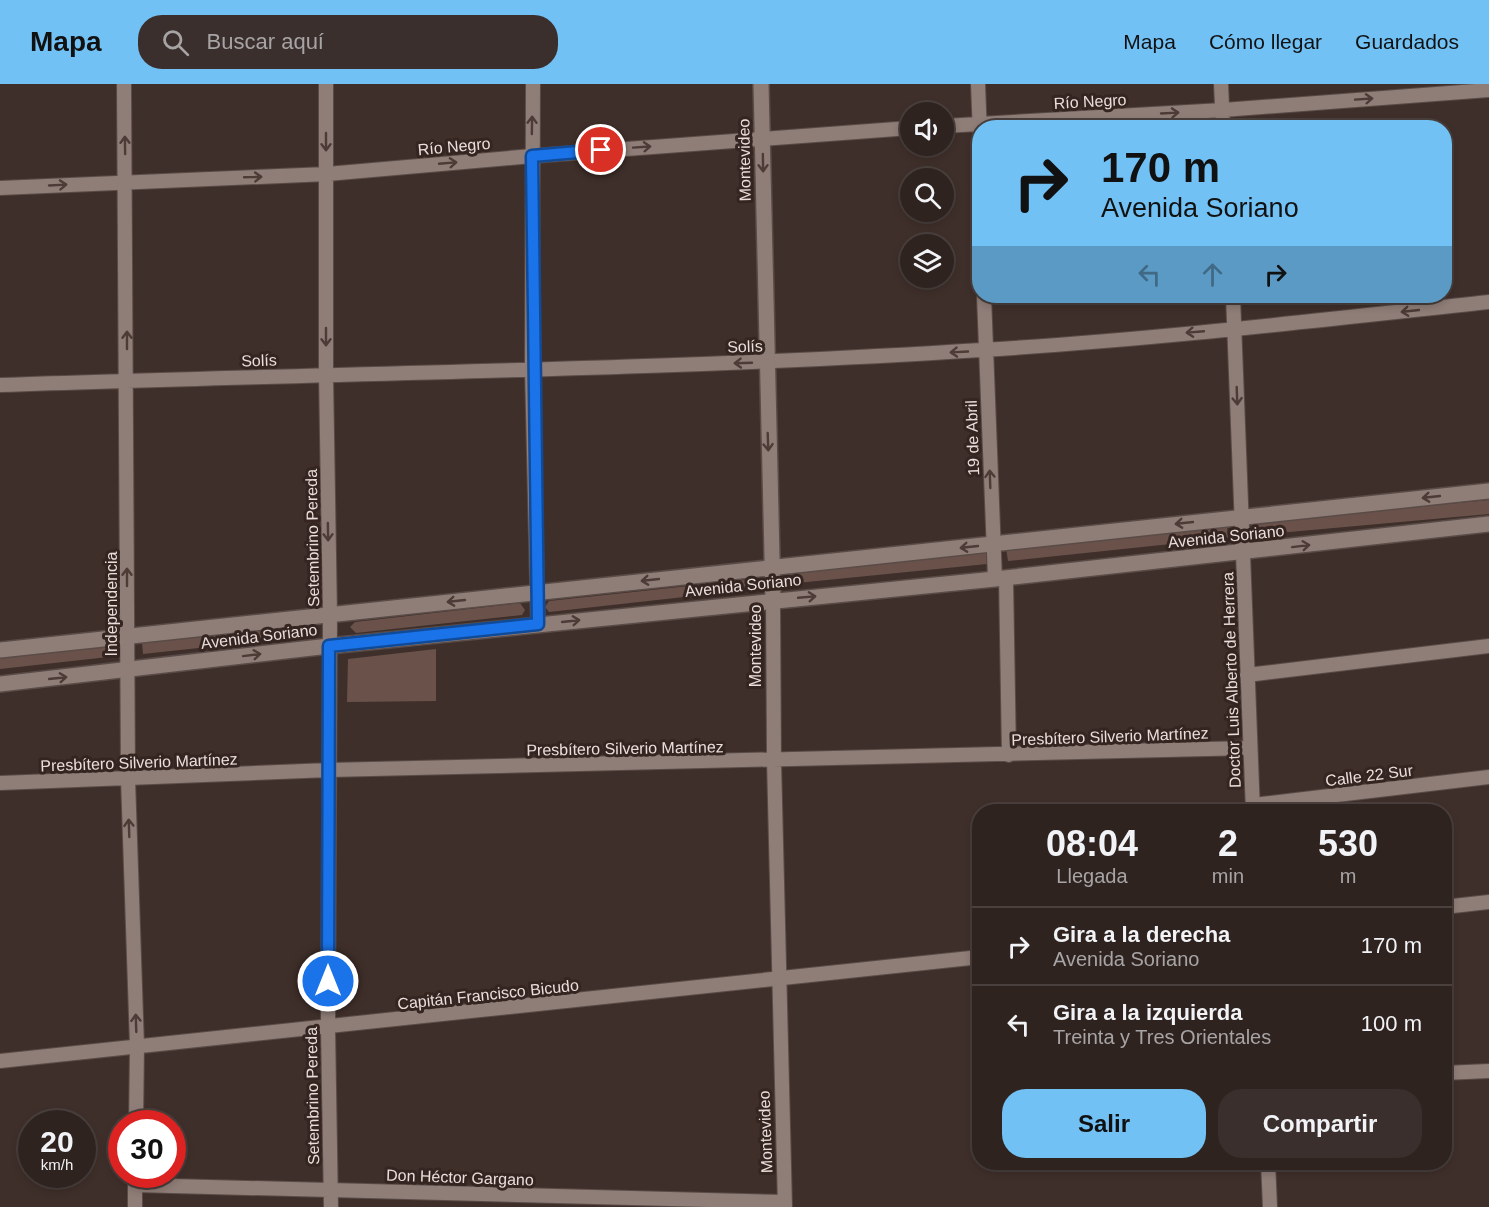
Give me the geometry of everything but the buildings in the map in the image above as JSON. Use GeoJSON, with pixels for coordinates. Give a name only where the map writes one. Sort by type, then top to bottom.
{"type":"FeatureCollection","features":[{"type":"Feature","properties":{"kind":"street","name":"Independencia"},"geometry":{"type":"LineString","coordinates":[[124,84],[128,780],[137,1046],[136,1110]]}},
{"type":"Feature","properties":{"kind":"street","name":"Setembrino Pereda"},"geometry":{"type":"LineString","coordinates":[[326,84],[326,375],[330,615],[328,1028],[331,1207]]}},
{"type":"Feature","properties":{"kind":"street"},"geometry":{"type":"LineString","coordinates":[[533,84],[532,369],[538,624]]}},
{"type":"Feature","properties":{"kind":"street","name":"Montevideo"},"geometry":{"type":"LineString","coordinates":[[761,84],[785,1205]]}},
{"type":"Feature","properties":{"kind":"street"},"geometry":{"type":"LineString","coordinates":[[978,84],[979,120]]}},
{"type":"Feature","properties":{"kind":"street"},"geometry":{"type":"LineString","coordinates":[[1221,84],[1223,120]]}},
{"type":"Feature","properties":{"kind":"street","name":"Río Negro"},"geometry":{"type":"LineString","coordinates":[[1094,120],[1489,90]]}},
{"type":"Feature","properties":{"kind":"street","name":"Río Negro"},"geometry":{"type":"LineString","coordinates":[[954,127],[972,128]]}},
{"type":"Feature","properties":{"kind":"street","name":"Río Negro"},"geometry":{"type":"LineString","coordinates":[[0,188],[327,174],[762,138],[900,130]]}},
{"type":"Feature","properties":{"kind":"street","name":"Solís"},"geometry":{"type":"LineString","coordinates":[[0,385],[766,362],[985,350],[1235,329],[1489,302]]}},
{"type":"Feature","properties":{"kind":"street","name":"19 de Abril"},"geometry":{"type":"LineString","coordinates":[[984,303],[993,544],[1001,579],[1009,755]]}},
{"type":"Feature","properties":{"kind":"street","name":"Doctor Luis Alberto de Herrera"},"geometry":{"type":"LineString","coordinates":[[1233,303],[1253,804]]}},
{"type":"Feature","properties":{"kind":"street","name":"Avenida Soriano"},"geometry":{"type":"LineString","coordinates":[[0,650],[1489,491]]}},
{"type":"Feature","properties":{"kind":"street","name":"Avenida Soriano"},"geometry":{"type":"LineString","coordinates":[[0,684],[329,646],[772,600],[1001,579],[1489,524]]}},
{"type":"Feature","properties":{"kind":"street"},"geometry":{"type":"LineString","coordinates":[[1247,675],[1489,646]]}},
{"type":"Feature","properties":{"kind":"street","name":"Presbítero Silverio Martínez"},"geometry":{"type":"LineString","coordinates":[[0,783],[128,780],[329,770],[1250,748]]}},
{"type":"Feature","properties":{"kind":"street","name":"Calle 22 Sur"},"geometry":{"type":"LineString","coordinates":[[1283,804],[1489,777]]}},
{"type":"Feature","properties":{"kind":"street"},"geometry":{"type":"LineString","coordinates":[[1452,906],[1489,902]]}},
{"type":"Feature","properties":{"kind":"street","name":"Capitán Francisco Bicudo"},"geometry":{"type":"LineString","coordinates":[[0,1061],[972,958]]}},
{"type":"Feature","properties":{"kind":"street"},"geometry":{"type":"LineString","coordinates":[[1452,1073],[1489,1071]]}},
{"type":"Feature","properties":{"kind":"street"},"geometry":{"type":"LineString","coordinates":[[1268,1170],[1270,1207]]}},
{"type":"Feature","properties":{"kind":"street","name":"Don Héctor Gargano"},"geometry":{"type":"LineString","coordinates":[[186,1183],[330,1190],[785,1205]]}},
{"type":"Feature","properties":{"kind":"street"},"geometry":{"type":"LineString","coordinates":[[135,1188],[135,1207]]}},
{"type":"Feature","properties":{"kind":"shaded area"},"geometry":{"type":"Polygon","coordinates":[[[1489,500],[1489,514],[1257,535],[1255,522],[1489,500]]]}},
{"type":"Feature","properties":{"kind":"shaded area"},"geometry":{"type":"Polygon","coordinates":[[[1227,525],[1228,538],[1008,561],[1006,548],[1227,525]]]}},
{"type":"Feature","properties":{"kind":"shaded area"},"geometry":{"type":"Polygon","coordinates":[[[986,552],[987,564],[787,584],[786,572],[986,552]]]}},
{"type":"Feature","properties":{"kind":"shaded area"},"geometry":{"type":"Polygon","coordinates":[[[755,579],[756,589],[549,612],[545,607],[549,601],[755,579]]]}},
{"type":"Feature","properties":{"kind":"shaded area"},"geometry":{"type":"Polygon","coordinates":[[[520,603],[525,610],[522,615],[356,633],[350,627],[355,622],[520,603]]]}},
{"type":"Feature","properties":{"kind":"shaded area"},"geometry":{"type":"Polygon","coordinates":[[[317,623],[317,635],[143,654],[142,642],[317,623]]]}},
{"type":"Feature","properties":{"kind":"shaded area"},"geometry":{"type":"Polygon","coordinates":[[[108,645],[108,657],[0,669],[0,657],[108,645]]]}},
{"type":"Feature","properties":{"kind":"shaded area"},"geometry":{"type":"Polygon","coordinates":[[[436,649],[436,701],[347,702],[348,659],[436,649]]]}},
{"type":"Feature","properties":{"kind":"route"},"geometry":{"type":"LineString","coordinates":[[328,981],[329,646],[538,624],[532,369],[532,156],[601,150]]}}]}
